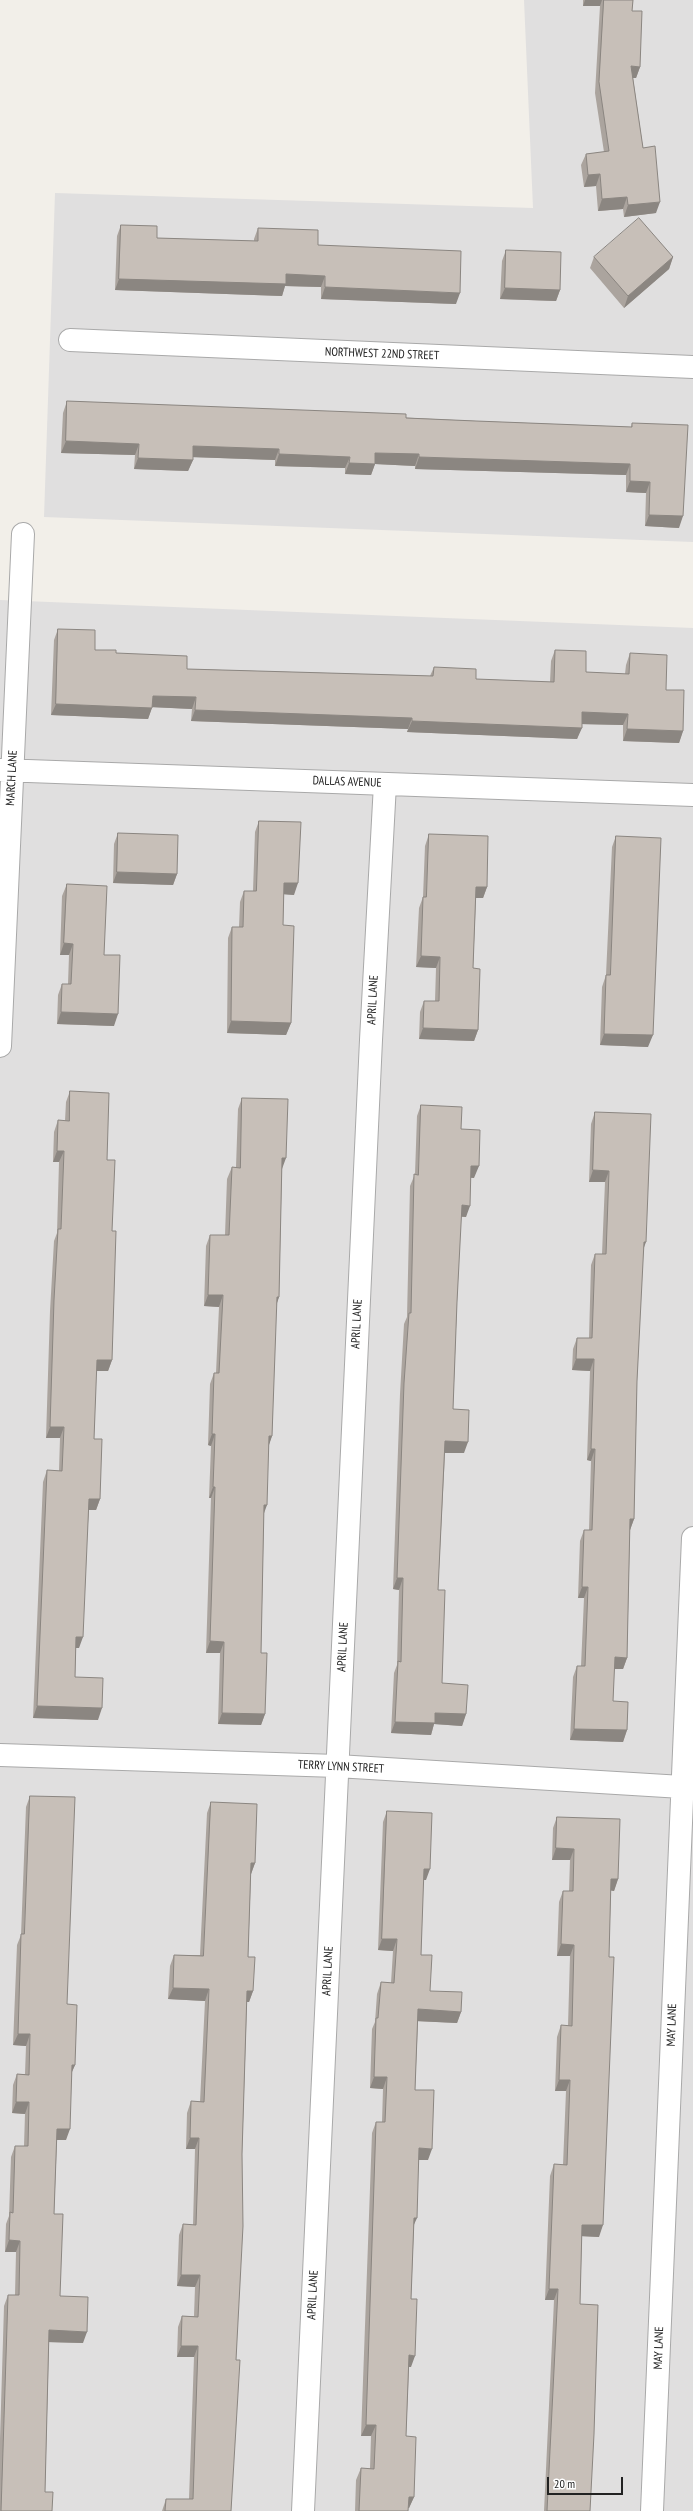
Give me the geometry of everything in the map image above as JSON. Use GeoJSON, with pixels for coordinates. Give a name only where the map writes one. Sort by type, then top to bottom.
{"type":"FeatureCollection","features":[{"type":"Feature","properties":{"kind":"street","name":"NORTHWEST 22ND STREET"},"geometry":{"type":"LineString","coordinates":[[70,340],[693,367]]}},
{"type":"Feature","properties":{"kind":"street","name":"MARCH LANE"},"geometry":{"type":"LineString","coordinates":[[0,1046],[6,770],[23,534]]}},
{"type":"Feature","properties":{"kind":"street","name":"DALLAS AVENUE"},"geometry":{"type":"LineString","coordinates":[[6,770],[693,795]]}},
{"type":"Feature","properties":{"kind":"street","name":"APRIL LANE"},"geometry":{"type":"LineString","coordinates":[[303,2511],[370,1040],[385,784]]}},
{"type":"Feature","properties":{"kind":"street","name":"MAY LANE"},"geometry":{"type":"LineString","coordinates":[[652,2511],[693,1538]]}},
{"type":"Feature","properties":{"kind":"street","name":"TERRY LYNN STREET"},"geometry":{"type":"LineString","coordinates":[[0,1755],[337,1766],[682,1787]]}},
{"type":"Feature","properties":{"kind":"shaded area"},"geometry":{"type":"Polygon","coordinates":[[[524,0],[693,0],[693,542],[44,517],[55,193],[533,208],[524,0]]]}},
{"type":"Feature","properties":{"kind":"shaded area"},"geometry":{"type":"Polygon","coordinates":[[[0,600],[693,628],[693,2511],[0,2511],[0,600]]]}},
{"type":"Feature","properties":{"kind":"building"},"geometry":{"type":"Polygon","coordinates":[[[604,0],[633,0],[632,11],[642,11],[640,67],[631,66],[643,148],[655,146],[660,202],[628,205],[627,197],[602,199],[600,174],[588,175],[586,154],[609,151],[599,82],[604,0]]]}},
{"type":"Feature","properties":{"kind":"building"},"geometry":{"type":"Polygon","coordinates":[[[639,218],[673,257],[628,296],[594,257],[639,218]]]}},
{"type":"Feature","properties":{"kind":"building"},"geometry":{"type":"Polygon","coordinates":[[[121,225],[157,226],[157,238],[258,241],[258,228],[318,230],[318,245],[461,251],[460,293],[325,287],[325,276],[286,274],[286,284],[119,279],[121,225]]]}},
{"type":"Feature","properties":{"kind":"building"},"geometry":{"type":"Polygon","coordinates":[[[506,250],[561,252],[560,290],[505,288],[506,250]]]}},
{"type":"Feature","properties":{"kind":"building"},"geometry":{"type":"Polygon","coordinates":[[[67,401],[406,414],[406,418],[476,421],[632,427],[632,423],[688,425],[683,516],[649,515],[650,482],[630,481],[630,464],[419,457],[419,454],[375,453],[375,464],[349,463],[350,457],[279,454],[279,449],[193,446],[193,460],[138,458],[139,444],[66,441],[67,401]]]}},
{"type":"Feature","properties":{"kind":"building"},"geometry":{"type":"Polygon","coordinates":[[[58,629],[95,630],[95,650],[116,650],[116,653],[187,656],[187,669],[433,676],[434,667],[476,669],[476,679],[554,682],[555,650],[586,651],[586,672],[629,674],[630,653],[667,655],[666,690],[684,690],[683,731],[627,729],[628,714],[582,712],[582,728],[412,721],[412,718],[195,710],[196,697],[153,696],[152,708],[56,704],[58,629]]]}},
{"type":"Feature","properties":{"kind":"building"},"geometry":{"type":"Polygon","coordinates":[[[259,821],[301,822],[298,883],[284,883],[283,925],[294,926],[291,1023],[231,1021],[232,927],[243,927],[244,891],[256,891],[259,821]]]}},
{"type":"Feature","properties":{"kind":"building"},"geometry":{"type":"Polygon","coordinates":[[[118,833],[178,835],[177,874],[117,872],[118,833]]]}},
{"type":"Feature","properties":{"kind":"building"},"geometry":{"type":"Polygon","coordinates":[[[429,834],[488,836],[487,887],[476,887],[473,968],[480,969],[478,1030],[423,1028],[424,1001],[439,1001],[440,957],[421,956],[423,897],[426,897],[429,834]]]}},
{"type":"Feature","properties":{"kind":"building"},"geometry":{"type":"Polygon","coordinates":[[[616,836],[661,838],[653,1035],[604,1034],[606,975],[610,975],[616,836]]]}},
{"type":"Feature","properties":{"kind":"building"},"geometry":{"type":"Polygon","coordinates":[[[67,884],[107,886],[104,955],[120,955],[118,1014],[61,1012],[62,984],[71,984],[73,944],[64,943],[67,884]]]}},
{"type":"Feature","properties":{"kind":"building"},"geometry":{"type":"Polygon","coordinates":[[[70,1091],[109,1093],[107,1160],[115,1160],[112,1231],[116,1231],[112,1360],[97,1360],[94,1439],[102,1439],[100,1499],[89,1499],[83,1637],[76,1637],[75,1677],[103,1678],[102,1708],[37,1706],[47,1470],[62,1471],[64,1427],[50,1427],[54,1300],[58,1229],[61,1229],[64,1151],[57,1151],[58,1120],[69,1121],[70,1091]]]}},
{"type":"Feature","properties":{"kind":"building"},"geometry":{"type":"Polygon","coordinates":[[[242,1098],[288,1099],[286,1158],[282,1158],[279,1297],[277,1297],[272,1436],[269,1436],[267,1505],[264,1505],[261,1653],[267,1653],[265,1714],[222,1713],[224,1642],[210,1641],[215,1487],[213,1487],[215,1434],[212,1434],[214,1373],[219,1373],[223,1295],[208,1295],[210,1235],[229,1235],[232,1167],[240,1168],[242,1098]]]}},
{"type":"Feature","properties":{"kind":"building"},"geometry":{"type":"Polygon","coordinates":[[[421,1105],[462,1107],[461,1129],[480,1130],[479,1166],[471,1166],[470,1206],[462,1205],[457,1302],[453,1409],[469,1410],[468,1442],[445,1441],[438,1590],[445,1590],[442,1683],[468,1685],[466,1714],[435,1713],[435,1723],[395,1722],[398,1661],[401,1662],[403,1578],[397,1578],[404,1383],[409,1313],[411,1313],[414,1174],[418,1175],[421,1105]]]}},
{"type":"Feature","properties":{"kind":"building"},"geometry":{"type":"Polygon","coordinates":[[[595,1112],[651,1114],[646,1242],[644,1242],[637,1381],[634,1519],[630,1519],[627,1658],[615,1657],[613,1701],[628,1702],[627,1730],[574,1729],[577,1666],[585,1666],[588,1587],[582,1587],[584,1530],[592,1530],[595,1449],[591,1449],[594,1359],[576,1359],[577,1338],[592,1338],[595,1254],[606,1254],[609,1171],[593,1170],[595,1112]]]}},
{"type":"Feature","properties":{"kind":"building"},"geometry":{"type":"Polygon","coordinates":[[[30,1796],[75,1797],[67,2004],[77,2005],[75,2065],[72,2065],[70,2129],[57,2129],[54,2214],[63,2214],[60,2296],[88,2297],[87,2332],[49,2330],[45,2492],[53,2492],[52,2511],[1,2511],[8,2295],[19,2295],[20,2241],[9,2240],[10,2212],[13,2213],[15,2146],[28,2146],[29,2102],[16,2102],[17,2074],[29,2075],[30,2034],[18,2034],[21,1934],[24,1934],[30,1796]]]}},
{"type":"Feature","properties":{"kind":"building"},"geometry":{"type":"Polygon","coordinates":[[[211,1802],[257,1804],[255,1863],[251,1863],[248,1957],[255,1957],[253,1991],[247,1991],[242,2154],[243,2226],[236,2360],[240,2360],[231,2511],[165,2511],[166,2499],[193,2499],[198,2346],[181,2346],[182,2316],[198,2317],[200,2275],[181,2275],[183,2224],[196,2225],[199,2138],[190,2138],[191,2101],[204,2102],[209,1989],[173,1988],[174,1955],[203,1956],[211,1802]]]}},
{"type":"Feature","properties":{"kind":"building"},"geometry":{"type":"Polygon","coordinates":[[[387,1811],[432,1813],[430,1869],[424,1869],[421,1955],[432,1955],[430,1991],[462,1992],[461,2012],[418,2009],[415,2090],[434,2090],[432,2149],[419,2148],[417,2218],[414,2218],[411,2299],[417,2299],[415,2356],[409,2355],[406,2436],[416,2437],[414,2497],[409,2497],[408,2511],[359,2511],[361,2468],[374,2469],[376,2425],[366,2425],[376,2122],[385,2122],[387,2077],[374,2077],[376,2018],[378,2018],[381,1982],[394,1983],[397,1939],[382,1939],[387,1811]]]}},
{"type":"Feature","properties":{"kind":"building"},"geometry":{"type":"Polygon","coordinates":[[[557,1817],[620,1819],[618,1879],[611,1879],[609,1957],[614,1957],[603,2225],[582,2225],[580,2304],[598,2305],[590,2511],[547,2511],[558,2289],[549,2289],[554,2164],[567,2165],[570,2080],[559,2080],[561,2025],[572,2026],[574,1945],[561,1944],[563,1891],[573,1891],[574,1849],[556,1848],[557,1817]]]}}]}
